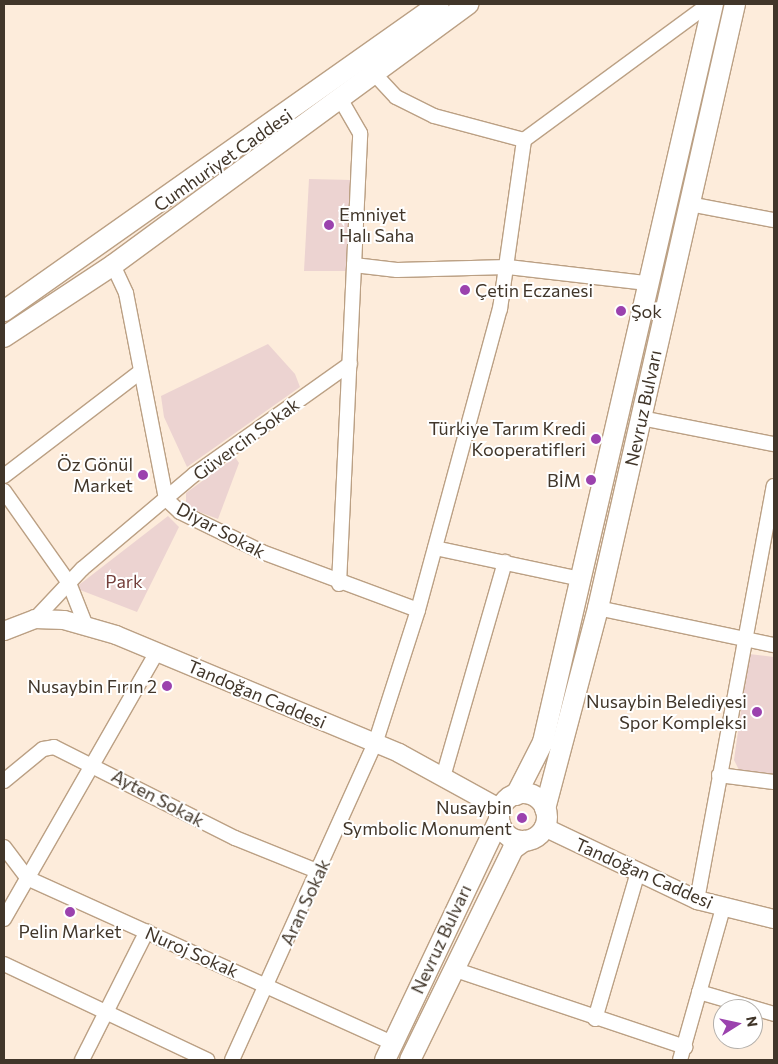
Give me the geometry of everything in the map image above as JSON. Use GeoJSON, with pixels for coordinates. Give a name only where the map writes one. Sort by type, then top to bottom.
{"type":"FeatureCollection","features":[{"type":"Feature","properties":{"kind":"main road","name":"Cumhuriyet Caddesi"},"geometry":{"type":"LineString","coordinates":[[4,311],[368,66],[439,4]]}},
{"type":"Feature","properties":{"kind":"main road"},"geometry":{"type":"LineString","coordinates":[[4,337],[113,265],[340,99],[368,66],[468,4]]}},
{"type":"Feature","properties":{"kind":"main road","name":"Nevruz Bulvarı"},"geometry":{"type":"LineString","coordinates":[[516,794],[543,742],[647,283],[713,4]]}},
{"type":"Feature","properties":{"kind":"main road","name":"Nevruz Bulvarı"},"geometry":{"type":"LineString","coordinates":[[545,818],[598,608],[735,4]]}},
{"type":"Feature","properties":{"kind":"main road"},"geometry":{"type":"LineString","coordinates":[[516,794],[536,797],[545,818],[536,838],[524,841],[506,834],[500,814],[516,794]]}},
{"type":"Feature","properties":{"kind":"main road","name":"Nevruz Bulvarı"},"geometry":{"type":"LineString","coordinates":[[389,1052],[500,814]]}},
{"type":"Feature","properties":{"kind":"main road","name":"Nevruz Bulvarı"},"geometry":{"type":"LineString","coordinates":[[410,1060],[456,970],[513,849],[524,841]]}},
{"type":"Feature","properties":{"kind":"street"},"geometry":{"type":"LineString","coordinates":[[368,66],[396,97],[434,116],[524,140],[709,4]]}},
{"type":"Feature","properties":{"kind":"street"},"geometry":{"type":"LineString","coordinates":[[339,584],[360,133],[340,99]]}},
{"type":"Feature","properties":{"kind":"street","name":"Aran Sokak"},"geometry":{"type":"LineString","coordinates":[[232,1060],[319,872],[375,744],[418,610],[508,267],[524,140]]}},
{"type":"Feature","properties":{"kind":"street"},"geometry":{"type":"LineString","coordinates":[[689,204],[774,220]]}},
{"type":"Feature","properties":{"kind":"street","name":"Diyar Sokak"},"geometry":{"type":"LineString","coordinates":[[113,265],[126,292],[166,499],[180,512],[262,552],[339,584],[418,610]]}},
{"type":"Feature","properties":{"kind":"street"},"geometry":{"type":"LineString","coordinates":[[354,265],[397,270],[508,267],[647,283]]}},
{"type":"Feature","properties":{"kind":"street","name":"Güvercin Sokak"},"geometry":{"type":"LineString","coordinates":[[35,619],[69,583],[166,499],[350,364]]}},
{"type":"Feature","properties":{"kind":"street"},"geometry":{"type":"LineString","coordinates":[[4,476],[140,372]]}},
{"type":"Feature","properties":{"kind":"street"},"geometry":{"type":"LineString","coordinates":[[641,418],[774,444]]}},
{"type":"Feature","properties":{"kind":"street"},"geometry":{"type":"LineString","coordinates":[[697,900],[774,486]]}},
{"type":"Feature","properties":{"kind":"street"},"geometry":{"type":"LineString","coordinates":[[4,491],[69,583],[86,626]]}},
{"type":"Feature","properties":{"kind":"street"},"geometry":{"type":"LineString","coordinates":[[435,548],[581,579]]}},
{"type":"Feature","properties":{"kind":"street"},"geometry":{"type":"LineString","coordinates":[[443,777],[504,562]]}},
{"type":"Feature","properties":{"kind":"street"},"geometry":{"type":"LineString","coordinates":[[598,608],[774,645]]}},
{"type":"Feature","properties":{"kind":"street","name":"Tandoğan Caddesi"},"geometry":{"type":"LineString","coordinates":[[4,631],[35,619],[86,626],[158,652],[375,744],[443,777],[500,814]]}},
{"type":"Feature","properties":{"kind":"street"},"geometry":{"type":"LineString","coordinates":[[4,919],[95,765],[158,652]]}},
{"type":"Feature","properties":{"kind":"street","name":"Ayten Sokak"},"geometry":{"type":"LineString","coordinates":[[4,781],[43,749],[54,747],[95,765],[235,838],[319,872]]}},
{"type":"Feature","properties":{"kind":"street"},"geometry":{"type":"LineString","coordinates":[[719,775],[774,782]]}},
{"type":"Feature","properties":{"kind":"street","name":"Tandoğan Caddesi"},"geometry":{"type":"LineString","coordinates":[[545,818],[638,872],[697,900],[723,908],[774,919]]}},
{"type":"Feature","properties":{"kind":"street","name":"Nuroj Sokak"},"geometry":{"type":"LineString","coordinates":[[4,847],[27,878],[266,986],[389,1052]]}},
{"type":"Feature","properties":{"kind":"street"},"geometry":{"type":"LineString","coordinates":[[595,1019],[638,872]]}},
{"type":"Feature","properties":{"kind":"street"},"geometry":{"type":"LineString","coordinates":[[680,1060],[723,908]]}},
{"type":"Feature","properties":{"kind":"street"},"geometry":{"type":"LineString","coordinates":[[82,1060],[146,931]]}},
{"type":"Feature","properties":{"kind":"street"},"geometry":{"type":"LineString","coordinates":[[4,964],[207,1060]]}},
{"type":"Feature","properties":{"kind":"street"},"geometry":{"type":"LineString","coordinates":[[456,970],[595,1019],[684,1047]]}},
{"type":"Feature","properties":{"kind":"street"},"geometry":{"type":"LineString","coordinates":[[699,992],[774,1014]]}},
{"type":"Feature","properties":{"kind":"green space","name":"Emniyet Halı Saha"},"geometry":{"type":"Polygon","coordinates":[[[309,179],[352,180],[349,271],[304,271],[309,179]]]}},
{"type":"Feature","properties":{"kind":"green space"},"geometry":{"type":"Polygon","coordinates":[[[268,344],[295,374],[300,387],[187,467],[164,417],[161,396],[268,344]]]}},
{"type":"Feature","properties":{"kind":"green space"},"geometry":{"type":"Polygon","coordinates":[[[235,457],[239,463],[218,519],[186,507],[186,493],[235,457]]]}},
{"type":"Feature","properties":{"kind":"green space","name":"Park"},"geometry":{"type":"Polygon","coordinates":[[[168,516],[179,527],[137,612],[75,588],[168,516]]]}},
{"type":"Feature","properties":{"kind":"green space","name":"Nusaybin Belediyesi Spor Kompleksi"},"geometry":{"type":"Polygon","coordinates":[[[749,654],[774,657],[774,775],[739,770],[734,760],[749,654]]]}},
{"type":"Feature","properties":{"kind":"place","name":"Emniyet Halı Saha"},"geometry":{"type":"Point","coordinates":[329,225]}},
{"type":"Feature","properties":{"kind":"place","name":"Çetin Eczanesi"},"geometry":{"type":"Point","coordinates":[465,290]}},
{"type":"Feature","properties":{"kind":"place","name":"Şok"},"geometry":{"type":"Point","coordinates":[621,311]}},
{"type":"Feature","properties":{"kind":"place","name":"Türkiye Tarım Kredi Kooperatifleri"},"geometry":{"type":"Point","coordinates":[596,439]}},
{"type":"Feature","properties":{"kind":"place","name":"Öz Gönül Market"},"geometry":{"type":"Point","coordinates":[143,475]}},
{"type":"Feature","properties":{"kind":"place","name":"BİM"},"geometry":{"type":"Point","coordinates":[591,480]}},
{"type":"Feature","properties":{"kind":"place","name":"Nusaybin Fırın 2"},"geometry":{"type":"Point","coordinates":[167,686]}},
{"type":"Feature","properties":{"kind":"place","name":"Nusaybin Belediyesi Spor Kompleksi"},"geometry":{"type":"Point","coordinates":[757,712]}},
{"type":"Feature","properties":{"kind":"place","name":"Nusaybin Symbolic Monument"},"geometry":{"type":"Point","coordinates":[522,818]}},
{"type":"Feature","properties":{"kind":"place","name":"Pelin Market"},"geometry":{"type":"Point","coordinates":[70,912]}}]}
